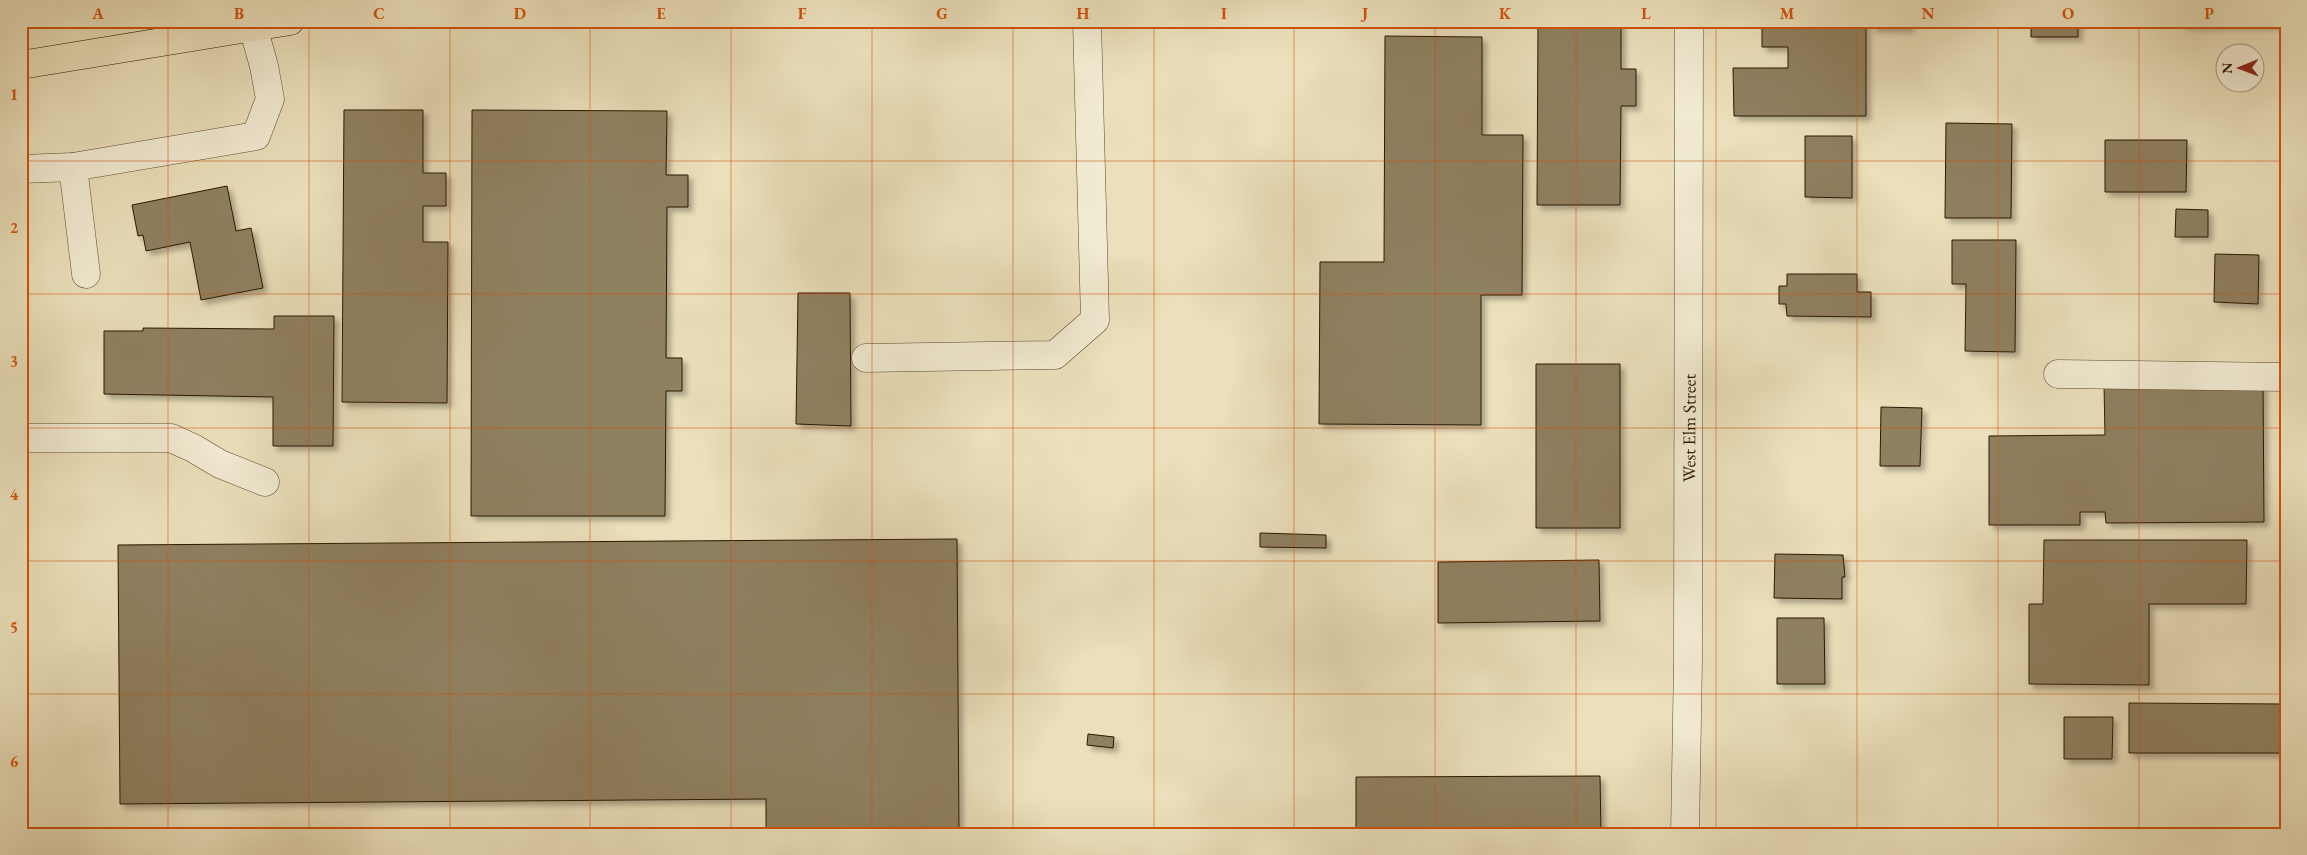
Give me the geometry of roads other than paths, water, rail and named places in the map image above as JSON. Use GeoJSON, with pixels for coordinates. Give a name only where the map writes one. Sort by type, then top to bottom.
{"type":"FeatureCollection","features":[{"type":"Feature","properties":{"kind":"main road"},"geometry":{"type":"LineString","coordinates":[[21,65],[290,21]]}},
{"type":"Feature","properties":{"kind":"street"},"geometry":{"type":"LineString","coordinates":[[866,358],[1055,355],[1095,320],[1087,21]]}},
{"type":"Feature","properties":{"kind":"street","name":"West Elm Street"},"geometry":{"type":"LineString","coordinates":[[1685,834],[1688,661],[1689,21]]}},
{"type":"Feature","properties":{"kind":"street"},"geometry":{"type":"LineString","coordinates":[[21,169],[73,167],[256,136],[270,99],[264,66],[253,27]]}},
{"type":"Feature","properties":{"kind":"street"},"geometry":{"type":"LineString","coordinates":[[73,167],[86,274]]}},
{"type":"Feature","properties":{"kind":"street"},"geometry":{"type":"LineString","coordinates":[[2058,374],[2286,377]]}},
{"type":"Feature","properties":{"kind":"street"},"geometry":{"type":"LineString","coordinates":[[21,438],[171,438],[194,448],[220,464],[265,482]]}}]}
